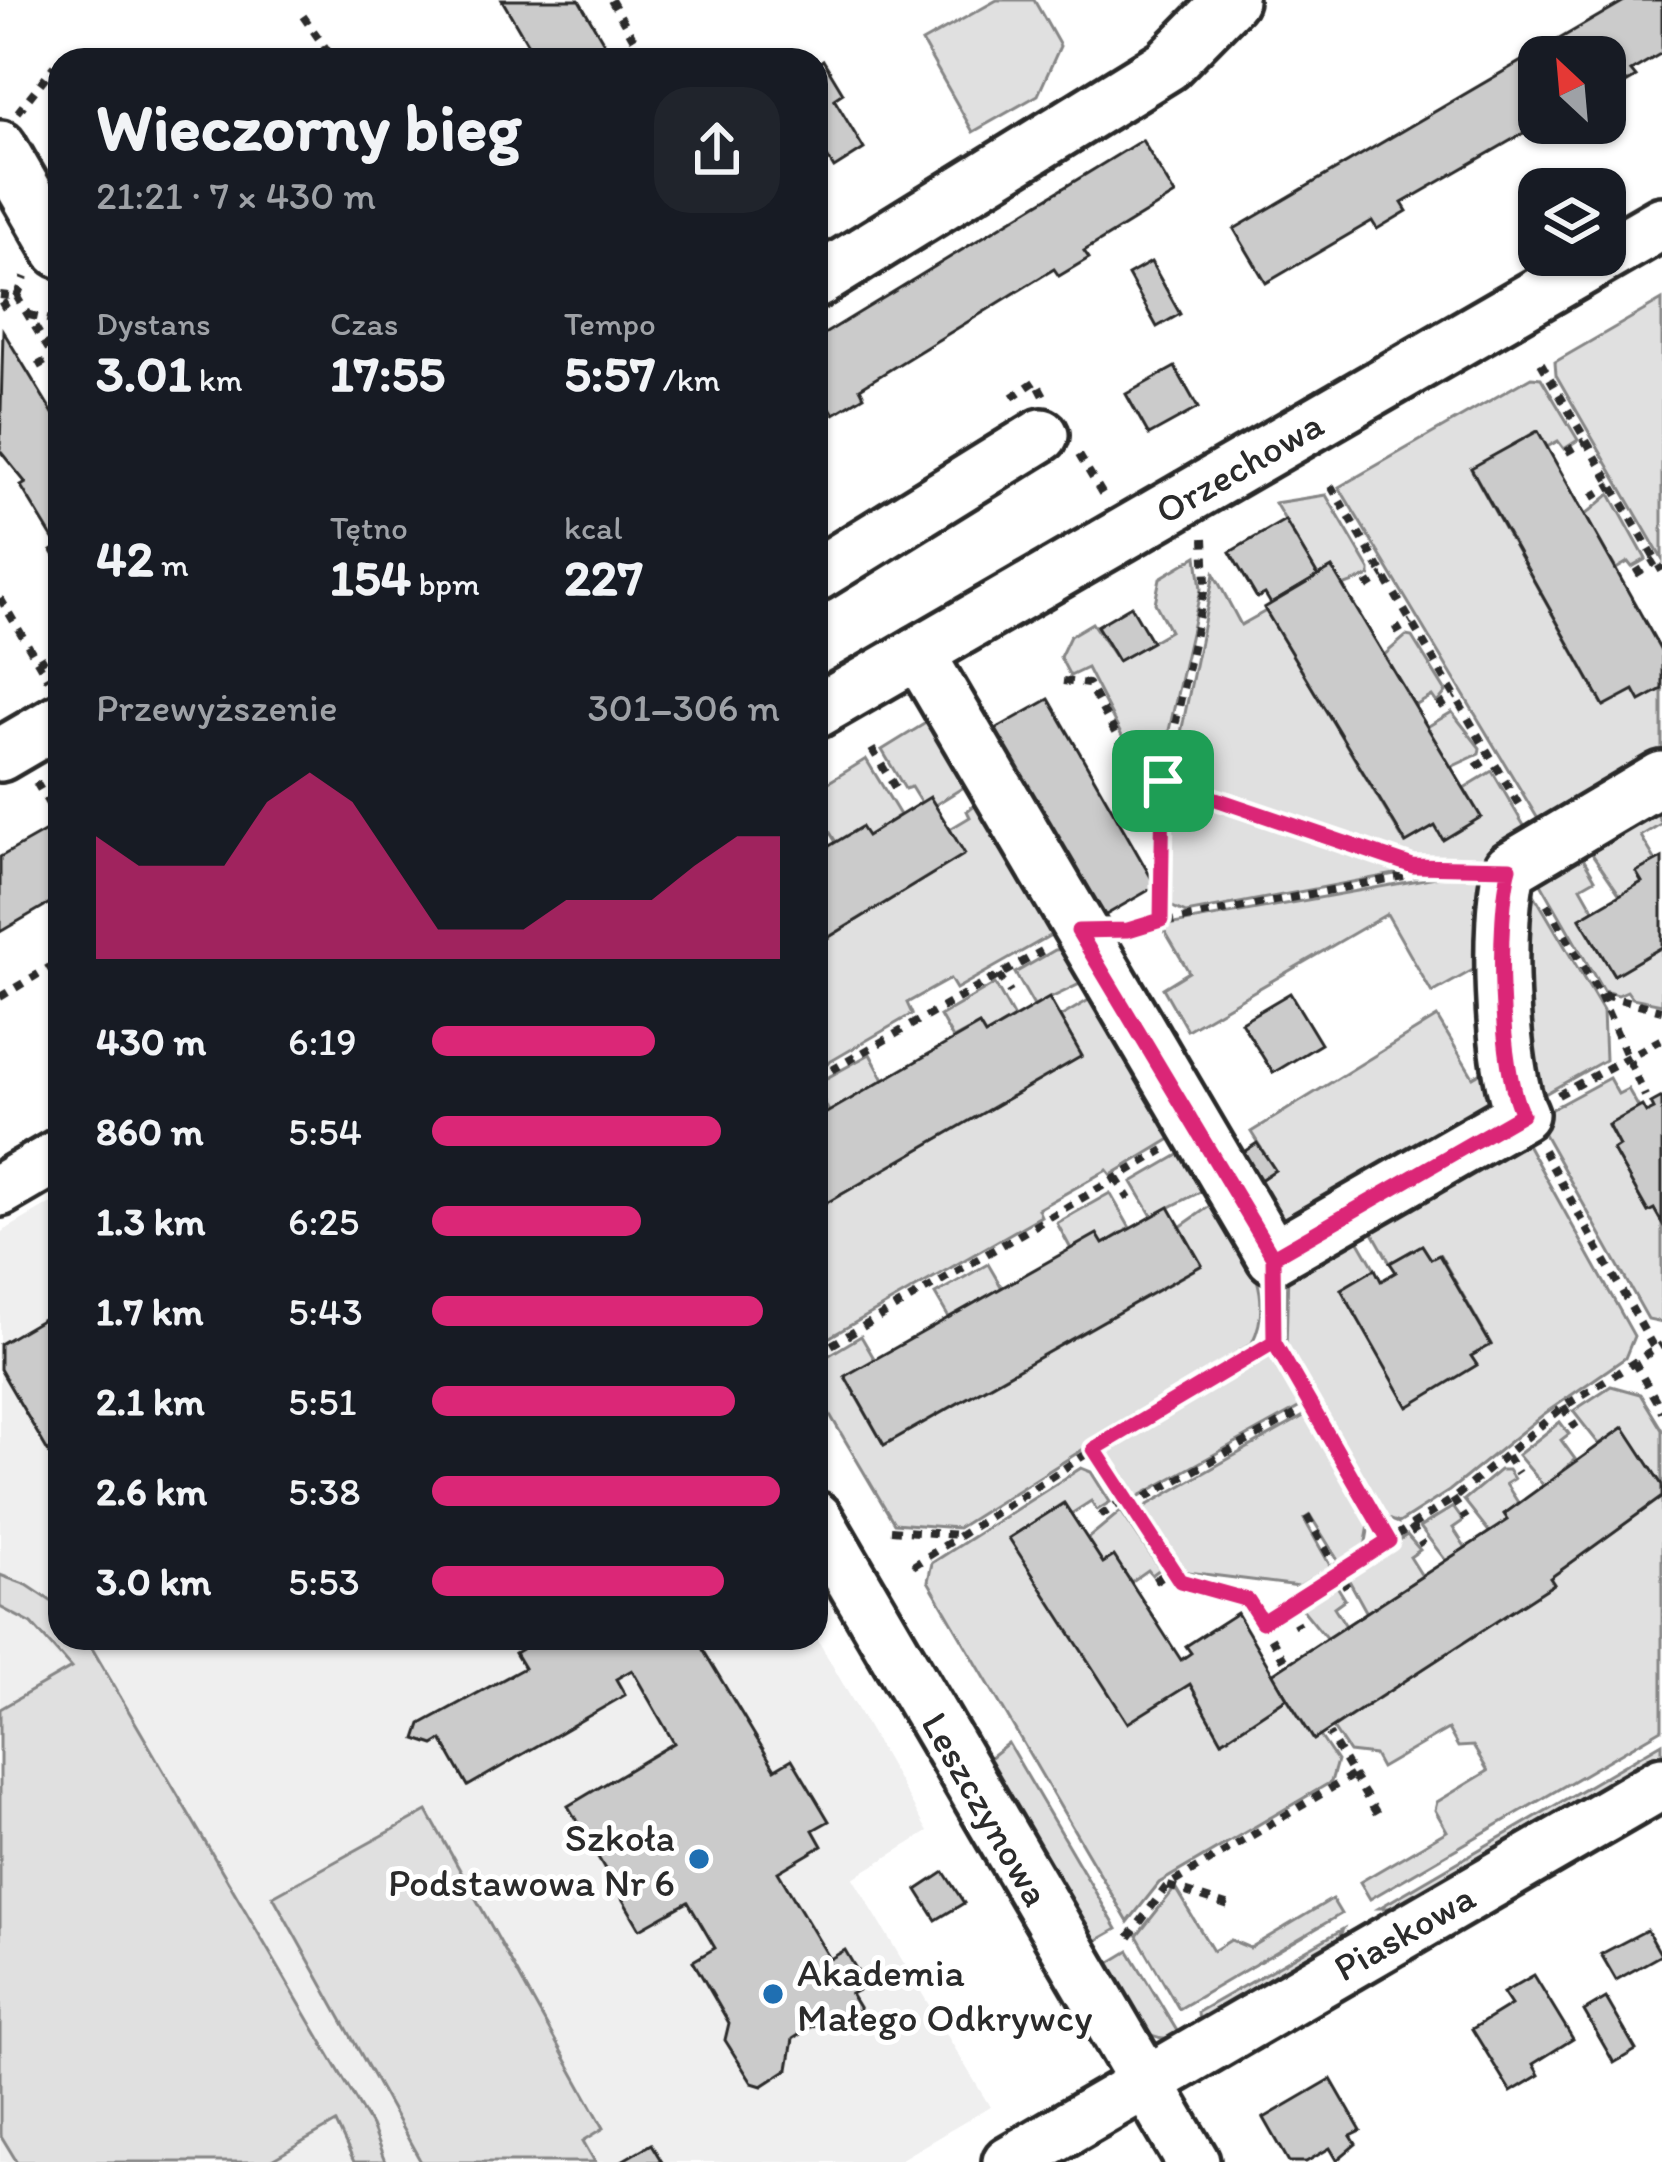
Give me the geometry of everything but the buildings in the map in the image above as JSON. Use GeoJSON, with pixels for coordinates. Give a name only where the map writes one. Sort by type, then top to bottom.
{"type":"FeatureCollection","features":[{"type":"Feature","properties":{"kind":"street"},"geometry":{"type":"LineString","coordinates":[[828,275],[1167,64],[1231,0]]}},
{"type":"Feature","properties":{"kind":"street"},"geometry":{"type":"LineString","coordinates":[[5,135],[48,226]]}},
{"type":"Feature","properties":{"kind":"street","name":"Orzechowa"},"geometry":{"type":"LineString","coordinates":[[828,702],[1662,223]]}},
{"type":"Feature","properties":{"kind":"street"},"geometry":{"type":"LineString","coordinates":[[828,568],[1042,435]]}},
{"type":"Feature","properties":{"kind":"street"},"geometry":{"type":"LineString","coordinates":[[918,653],[1273,1257],[1522,1114],[1507,1063],[1503,910],[1526,859],[1662,778]]}},
{"type":"Feature","properties":{"kind":"street"},"geometry":{"type":"LineString","coordinates":[[0,755],[48,707]]}},
{"type":"Feature","properties":{"kind":"street"},"geometry":{"type":"LineString","coordinates":[[0,1190],[48,1162]]}},
{"type":"Feature","properties":{"kind":"street","name":"Leszczynowa"},"geometry":{"type":"LineString","coordinates":[[828,1538],[1192,2162]]}},
{"type":"Feature","properties":{"kind":"street","name":"Piaskowa"},"geometry":{"type":"LineString","coordinates":[[1009,2162],[1662,1783]]}},
{"type":"Feature","properties":{"kind":"path"},"geometry":{"type":"LineString","coordinates":[[611,0],[639,48]]}},
{"type":"Feature","properties":{"kind":"path"},"geometry":{"type":"LineString","coordinates":[[303,16],[326,48]]}},
{"type":"Feature","properties":{"kind":"path"},"geometry":{"type":"LineString","coordinates":[[5,135],[48,74]]}},
{"type":"Feature","properties":{"kind":"path"},"geometry":{"type":"LineString","coordinates":[[0,307],[17,297],[48,349]]}},
{"type":"Feature","properties":{"kind":"path"},"geometry":{"type":"LineString","coordinates":[[28,315],[48,319]]}},
{"type":"Feature","properties":{"kind":"path"},"geometry":{"type":"LineString","coordinates":[[37,366],[48,360]]}},
{"type":"Feature","properties":{"kind":"path"},"geometry":{"type":"LineString","coordinates":[[1540,363],[1662,571]]}},
{"type":"Feature","properties":{"kind":"path"},"geometry":{"type":"LineString","coordinates":[[1566,452],[1586,441]]}},
{"type":"Feature","properties":{"kind":"path"},"geometry":{"type":"LineString","coordinates":[[1592,497],[1612,485]]}},
{"type":"Feature","properties":{"kind":"path"},"geometry":{"type":"LineString","coordinates":[[1331,486],[1491,757],[1526,859],[1599,994],[1624,1059],[1645,1096]]}},
{"type":"Feature","properties":{"kind":"path"},"geometry":{"type":"LineString","coordinates":[[1161,920],[1163,781],[1206,583],[1204,537]]}},
{"type":"Feature","properties":{"kind":"path"},"geometry":{"type":"LineString","coordinates":[[1635,574],[1656,561]]}},
{"type":"Feature","properties":{"kind":"path"},"geometry":{"type":"LineString","coordinates":[[1366,586],[1384,576]]}},
{"type":"Feature","properties":{"kind":"path"},"geometry":{"type":"LineString","coordinates":[[0,598],[48,684]]}},
{"type":"Feature","properties":{"kind":"path"},"geometry":{"type":"LineString","coordinates":[[1394,632],[1411,622]]}},
{"type":"Feature","properties":{"kind":"path"},"geometry":{"type":"LineString","coordinates":[[38,662],[48,656]]}},
{"type":"Feature","properties":{"kind":"path"},"geometry":{"type":"LineString","coordinates":[[1063,682],[1088,684],[1128,756],[1163,781],[1366,854],[1440,869]]}},
{"type":"Feature","properties":{"kind":"path"},"geometry":{"type":"LineString","coordinates":[[1438,707],[1455,696]]}},
{"type":"Feature","properties":{"kind":"path"},"geometry":{"type":"LineString","coordinates":[[872,749],[899,794]]}},
{"type":"Feature","properties":{"kind":"path"},"geometry":{"type":"LineString","coordinates":[[1476,767],[1491,757]]}},
{"type":"Feature","properties":{"kind":"path"},"geometry":{"type":"LineString","coordinates":[[828,1072],[1078,931],[1128,930],[1440,869],[1526,859]]}},
{"type":"Feature","properties":{"kind":"path"},"geometry":{"type":"LineString","coordinates":[[0,997],[48,968]]}},
{"type":"Feature","properties":{"kind":"path"},"geometry":{"type":"LineString","coordinates":[[999,975],[1010,993]]}},
{"type":"Feature","properties":{"kind":"path"},"geometry":{"type":"LineString","coordinates":[[1599,994],[1662,1010]]}},
{"type":"Feature","properties":{"kind":"path"},"geometry":{"type":"LineString","coordinates":[[1262,1622],[1453,1499],[1563,1407],[1658,1347],[1522,1114],[1662,1039]]}},
{"type":"Feature","properties":{"kind":"path"},"geometry":{"type":"LineString","coordinates":[[828,1347],[1196,1131]]}},
{"type":"Feature","properties":{"kind":"path"},"geometry":{"type":"LineString","coordinates":[[1116,1178],[1129,1199]]}},
{"type":"Feature","properties":{"kind":"path"},"geometry":{"type":"LineString","coordinates":[[1273,1257],[1274,1342],[1389,1541]]}},
{"type":"Feature","properties":{"kind":"path"},"geometry":{"type":"LineString","coordinates":[[913,1566],[1094,1449],[1274,1342]]}},
{"type":"Feature","properties":{"kind":"path"},"geometry":{"type":"LineString","coordinates":[[1634,1362],[1662,1410]]}},
{"type":"Feature","properties":{"kind":"path"},"geometry":{"type":"LineString","coordinates":[[1100,1516],[1311,1406]]}},
{"type":"Feature","properties":{"kind":"path"},"geometry":{"type":"LineString","coordinates":[[1563,1407],[1576,1428]]}},
{"type":"Feature","properties":{"kind":"path"},"geometry":{"type":"LineString","coordinates":[[1094,1449],[1180,1581],[1248,1600],[1284,1660]]}},
{"type":"Feature","properties":{"kind":"path"},"geometry":{"type":"LineString","coordinates":[[1507,1456],[1518,1474]]}},
{"type":"Feature","properties":{"kind":"path"},"geometry":{"type":"LineString","coordinates":[[1453,1499],[1466,1519]]}},
{"type":"Feature","properties":{"kind":"path"},"geometry":{"type":"LineString","coordinates":[[1307,1516],[1349,1591]]}},
{"type":"Feature","properties":{"kind":"path"},"geometry":{"type":"LineString","coordinates":[[1412,1526],[1423,1545]]}},
{"type":"Feature","properties":{"kind":"path"},"geometry":{"type":"LineString","coordinates":[[891,1530],[961,1535]]}},
{"type":"Feature","properties":{"kind":"path"},"geometry":{"type":"LineString","coordinates":[[1154,1582],[1172,1570]]}},
{"type":"Feature","properties":{"kind":"path"},"geometry":{"type":"LineString","coordinates":[[1287,1606],[1298,1625]]}},
{"type":"Feature","properties":{"kind":"path"},"geometry":{"type":"LineString","coordinates":[[1329,1734],[1379,1817]]}},
{"type":"Feature","properties":{"kind":"path"},"geometry":{"type":"LineString","coordinates":[[1129,1936],[1167,1886],[1353,1775]]}},
{"type":"Feature","properties":{"kind":"path"},"geometry":{"type":"LineString","coordinates":[[1167,1886],[1229,1906]]}},
{"type":"Feature","properties":{"kind":"shaded area"},"geometry":{"type":"Polygon","coordinates":[[[997,0],[1034,0],[1060,46],[1038,95],[973,132],[922,42],[997,0]]]}},
{"type":"Feature","properties":{"kind":"shaded area"},"geometry":{"type":"Polygon","coordinates":[[[1662,300],[1662,559],[1556,375],[1555,362],[1662,300]]]}},
{"type":"Feature","properties":{"kind":"shaded area"},"geometry":{"type":"Polygon","coordinates":[[[1531,377],[1541,378],[1578,440],[1564,449],[1558,441],[1547,447],[1537,431],[1471,469],[1603,705],[1634,690],[1640,700],[1662,689],[1662,765],[1547,834],[1339,487],[1531,377]]]}},
{"type":"Feature","properties":{"kind":"shaded area"},"geometry":{"type":"Polygon","coordinates":[[[1610,494],[1646,559],[1632,567],[1628,562],[1616,569],[1585,515],[1610,494]]]}},
{"type":"Feature","properties":{"kind":"shaded area"},"geometry":{"type":"Polygon","coordinates":[[[1326,495],[1370,570],[1370,576],[1343,586],[1332,568],[1318,576],[1275,503],[1326,495]]]}},
{"type":"Feature","properties":{"kind":"shaded area"},"geometry":{"type":"Polygon","coordinates":[[[1197,556],[1201,589],[1160,770],[1130,752],[1087,668],[1070,676],[1060,657],[1070,636],[1092,623],[1118,661],[1170,631],[1155,603],[1160,578],[1197,556]]]}},
{"type":"Feature","properties":{"kind":"shaded area"},"geometry":{"type":"Polygon","coordinates":[[[1214,574],[1241,625],[1266,611],[1405,843],[1435,826],[1481,817],[1464,788],[1492,771],[1526,829],[1522,849],[1486,864],[1395,856],[1172,776],[1214,574]]]}},
{"type":"Feature","properties":{"kind":"shaded area"},"geometry":{"type":"Polygon","coordinates":[[[1406,636],[1412,637],[1446,692],[1437,703],[1432,696],[1415,706],[1384,655],[1406,636]]]}},
{"type":"Feature","properties":{"kind":"shaded area"},"geometry":{"type":"Polygon","coordinates":[[[1452,712],[1480,748],[1479,754],[1451,767],[1427,727],[1452,712]]]}},
{"type":"Feature","properties":{"kind":"shaded area"},"geometry":{"type":"Polygon","coordinates":[[[937,716],[975,780],[935,805],[921,803],[911,787],[905,789],[882,750],[937,716]]]}},
{"type":"Feature","properties":{"kind":"shaded area"},"geometry":{"type":"Polygon","coordinates":[[[866,759],[900,815],[867,836],[836,842],[828,829],[828,783],[866,759]]]}},
{"type":"Feature","properties":{"kind":"shaded area"},"geometry":{"type":"Polygon","coordinates":[[[1175,791],[1411,871],[1186,913],[1166,904],[1168,796],[1175,791]]]}},
{"type":"Feature","properties":{"kind":"shaded area"},"geometry":{"type":"Polygon","coordinates":[[[983,798],[1057,923],[1051,935],[956,989],[950,979],[907,1003],[912,1014],[828,1063],[828,938],[964,854],[950,829],[970,817],[967,811],[983,798]]]}},
{"type":"Feature","properties":{"kind":"shaded area"},"geometry":{"type":"Polygon","coordinates":[[[1651,804],[1662,823],[1641,836],[1656,861],[1637,872],[1642,882],[1620,895],[1584,842],[1651,804]]]}},
{"type":"Feature","properties":{"kind":"shaded area"},"geometry":{"type":"Polygon","coordinates":[[[1578,850],[1595,879],[1581,887],[1594,910],[1580,919],[1614,975],[1662,947],[1662,1004],[1632,998],[1627,991],[1618,995],[1603,991],[1534,871],[1578,850]]]}},
{"type":"Feature","properties":{"kind":"shaded area"},"geometry":{"type":"Polygon","coordinates":[[[1458,873],[1489,875],[1491,960],[1432,993],[1387,914],[1187,1030],[1163,988],[1189,972],[1162,926],[1458,873]]]}},
{"type":"Feature","properties":{"kind":"shaded area"},"geometry":{"type":"Polygon","coordinates":[[[1525,879],[1603,1011],[1605,1060],[1534,1100],[1519,890],[1525,879]]]}},
{"type":"Feature","properties":{"kind":"shaded area"},"geometry":{"type":"Polygon","coordinates":[[[1072,948],[1090,979],[1034,1006],[1015,973],[1055,950],[1072,948]]]}},
{"type":"Feature","properties":{"kind":"shaded area"},"geometry":{"type":"Polygon","coordinates":[[[995,984],[1014,1018],[985,1035],[979,1025],[953,1039],[940,1016],[995,984]]]}},
{"type":"Feature","properties":{"kind":"shaded area"},"geometry":{"type":"Polygon","coordinates":[[[1099,994],[1174,1137],[1111,1175],[1107,1170],[1038,1209],[1041,1216],[828,1338],[828,1202],[1081,1056],[1060,1017],[1099,994]]]}},
{"type":"Feature","properties":{"kind":"shaded area"},"geometry":{"type":"Polygon","coordinates":[[[1437,1017],[1473,1077],[1499,1062],[1500,1098],[1275,1236],[1245,1190],[1275,1170],[1251,1132],[1437,1017]]]}},
{"type":"Feature","properties":{"kind":"shaded area"},"geometry":{"type":"Polygon","coordinates":[[[870,1054],[884,1080],[829,1112],[828,1077],[870,1054]]]}},
{"type":"Feature","properties":{"kind":"shaded area"},"geometry":{"type":"Polygon","coordinates":[[[1609,1078],[1618,1094],[1628,1089],[1639,1108],[1608,1126],[1619,1146],[1613,1150],[1648,1212],[1654,1209],[1662,1223],[1662,1322],[1648,1319],[1535,1118],[1609,1078]]]}},
{"type":"Feature","properties":{"kind":"shaded area"},"geometry":{"type":"Polygon","coordinates":[[[1518,1128],[1634,1336],[1625,1358],[1544,1414],[1449,1491],[1399,1523],[1383,1517],[1286,1350],[1288,1269],[1350,1226],[1375,1269],[1341,1289],[1408,1406],[1476,1364],[1471,1356],[1491,1344],[1440,1255],[1431,1259],[1422,1245],[1390,1263],[1364,1217],[1518,1128]]]}},
{"type":"Feature","properties":{"kind":"shaded area"},"geometry":{"type":"Polygon","coordinates":[[[1187,1150],[1208,1188],[1152,1216],[1132,1182],[1187,1150]]]}},
{"type":"Feature","properties":{"kind":"shaded area"},"geometry":{"type":"Polygon","coordinates":[[[1110,1193],[1130,1228],[1103,1244],[1071,1249],[1057,1223],[1110,1193]]]}},
{"type":"Feature","properties":{"kind":"shaded area"},"geometry":{"type":"Polygon","coordinates":[[[1217,1201],[1246,1252],[1259,1287],[1259,1324],[1252,1343],[958,1528],[894,1523],[828,1411],[828,1356],[861,1336],[875,1360],[845,1377],[884,1445],[1201,1266],[1180,1227],[1217,1201]]]}},
{"type":"Feature","properties":{"kind":"shaded area"},"geometry":{"type":"Polygon","coordinates":[[[48,1205],[48,1650],[823,1650],[928,1832],[853,1878],[990,2107],[896,2162],[0,2162],[0,1233],[48,1205]]]}},
{"type":"Feature","properties":{"kind":"shaded area"},"geometry":{"type":"Polygon","coordinates":[[[988,1264],[1002,1288],[949,1318],[935,1294],[988,1264]]]}},
{"type":"Feature","properties":{"kind":"shaded area"},"geometry":{"type":"Polygon","coordinates":[[[1260,1354],[1276,1355],[1300,1407],[1134,1499],[1105,1453],[1260,1354]]]}},
{"type":"Feature","properties":{"kind":"shaded area"},"geometry":{"type":"Polygon","coordinates":[[[1611,1386],[1640,1394],[1662,1430],[1662,1485],[1624,1428],[1599,1444],[1573,1411],[1611,1386]]]}},
{"type":"Feature","properties":{"kind":"shaded area"},"geometry":{"type":"Polygon","coordinates":[[[1309,1413],[1370,1520],[1365,1547],[1339,1562],[1310,1515],[1304,1519],[1331,1567],[1299,1586],[1180,1571],[1144,1507],[1309,1413]]]}},
{"type":"Feature","properties":{"kind":"shaded area"},"geometry":{"type":"Polygon","coordinates":[[[1560,1422],[1569,1434],[1561,1440],[1575,1459],[1545,1487],[1518,1455],[1560,1422]]]}},
{"type":"Feature","properties":{"kind":"shaded area"},"geometry":{"type":"Polygon","coordinates":[[[1081,1468],[1091,1472],[1110,1502],[1097,1510],[1091,1501],[1071,1514],[1063,1503],[1010,1538],[1128,1722],[1190,1684],[1222,1740],[1287,1698],[1313,1739],[1320,1736],[1337,1761],[1331,1782],[1159,1883],[1128,1922],[928,1581],[932,1563],[1081,1468]]]}},
{"type":"Feature","properties":{"kind":"shaded area"},"geometry":{"type":"Polygon","coordinates":[[[1500,1470],[1508,1470],[1514,1479],[1506,1484],[1519,1504],[1490,1533],[1464,1500],[1500,1470]]]}},
{"type":"Feature","properties":{"kind":"shaded area"},"geometry":{"type":"Polygon","coordinates":[[[1662,1497],[1662,1729],[1370,1899],[1360,1882],[1447,1831],[1435,1810],[1437,1802],[1488,1771],[1473,1746],[1458,1747],[1448,1729],[1381,1768],[1374,1755],[1349,1752],[1333,1728],[1553,1584],[1550,1578],[1662,1497]]]}},
{"type":"Feature","properties":{"kind":"shaded area"},"geometry":{"type":"Polygon","coordinates":[[[1453,1507],[1463,1521],[1453,1528],[1466,1548],[1446,1561],[1420,1527],[1453,1507]]]}},
{"type":"Feature","properties":{"kind":"shaded area"},"geometry":{"type":"Polygon","coordinates":[[[1121,1511],[1160,1569],[1152,1575],[1148,1570],[1131,1582],[1113,1557],[1103,1563],[1087,1539],[1121,1511]]]}},
{"type":"Feature","properties":{"kind":"shaded area"},"geometry":{"type":"Polygon","coordinates":[[[1407,1535],[1420,1550],[1410,1557],[1422,1576],[1367,1613],[1346,1575],[1407,1535]]]}},
{"type":"Feature","properties":{"kind":"shaded area"},"geometry":{"type":"Polygon","coordinates":[[[0,1575],[48,1599],[48,1642],[32,1624],[0,1607],[0,1575]]]}},
{"type":"Feature","properties":{"kind":"shaded area"},"geometry":{"type":"Polygon","coordinates":[[[1335,1583],[1345,1599],[1334,1607],[1346,1626],[1327,1639],[1300,1606],[1335,1583]]]}},
{"type":"Feature","properties":{"kind":"shaded area"},"geometry":{"type":"Polygon","coordinates":[[[55,1650],[93,1650],[371,2126],[385,2162],[354,2162],[336,2123],[268,2162],[17,2162],[0,2134],[0,1709],[71,1668],[55,1650]]]}},
{"type":"Feature","properties":{"kind":"shaded area"},"geometry":{"type":"Polygon","coordinates":[[[1008,1743],[1117,1929],[1087,1946],[985,1761],[1008,1743]]]}},
{"type":"Feature","properties":{"kind":"shaded area"},"geometry":{"type":"Polygon","coordinates":[[[1662,1743],[1662,1756],[1401,1908],[1379,1908],[1662,1743]]]}},
{"type":"Feature","properties":{"kind":"shaded area"},"geometry":{"type":"Polygon","coordinates":[[[427,1811],[604,2128],[583,2141],[595,2162],[421,2162],[273,1896],[427,1811]]]}},
{"type":"Feature","properties":{"kind":"shaded area"},"geometry":{"type":"Polygon","coordinates":[[[1175,1888],[1213,1951],[1231,1940],[1250,1948],[1332,1899],[1341,1914],[1179,2009],[1137,1936],[1175,1888]]]}},
{"type":"Feature","properties":{"kind":"shaded area"},"geometry":{"type":"Polygon","coordinates":[[[1343,1929],[1335,1945],[1199,2025],[1198,2012],[1343,1929]]]}},
{"type":"Feature","properties":{"kind":"shaded area"},"geometry":{"type":"Polygon","coordinates":[[[1129,1951],[1180,2036],[1152,2035],[1123,2006],[1101,1968],[1129,1951]]]}},
{"type":"Feature","properties":{"kind":"place","name":"Szkoła Podstawowa Nr 6"},"geometry":{"type":"Point","coordinates":[699,1859]}},
{"type":"Feature","properties":{"kind":"place","name":"Akademia Małego Odkrywcy"},"geometry":{"type":"Point","coordinates":[773,1994]}},
{"type":"Feature","properties":{"kind":"route"},"geometry":{"type":"LineString","coordinates":[[1163,781],[1161,920],[1128,930],[1078,931],[1273,1257],[1274,1342],[1094,1449],[1180,1581],[1248,1600],[1262,1622],[1389,1541],[1274,1342],[1273,1257],[1522,1114],[1507,1063],[1503,910],[1510,868],[1413,866],[1366,854],[1163,781]]}}]}
